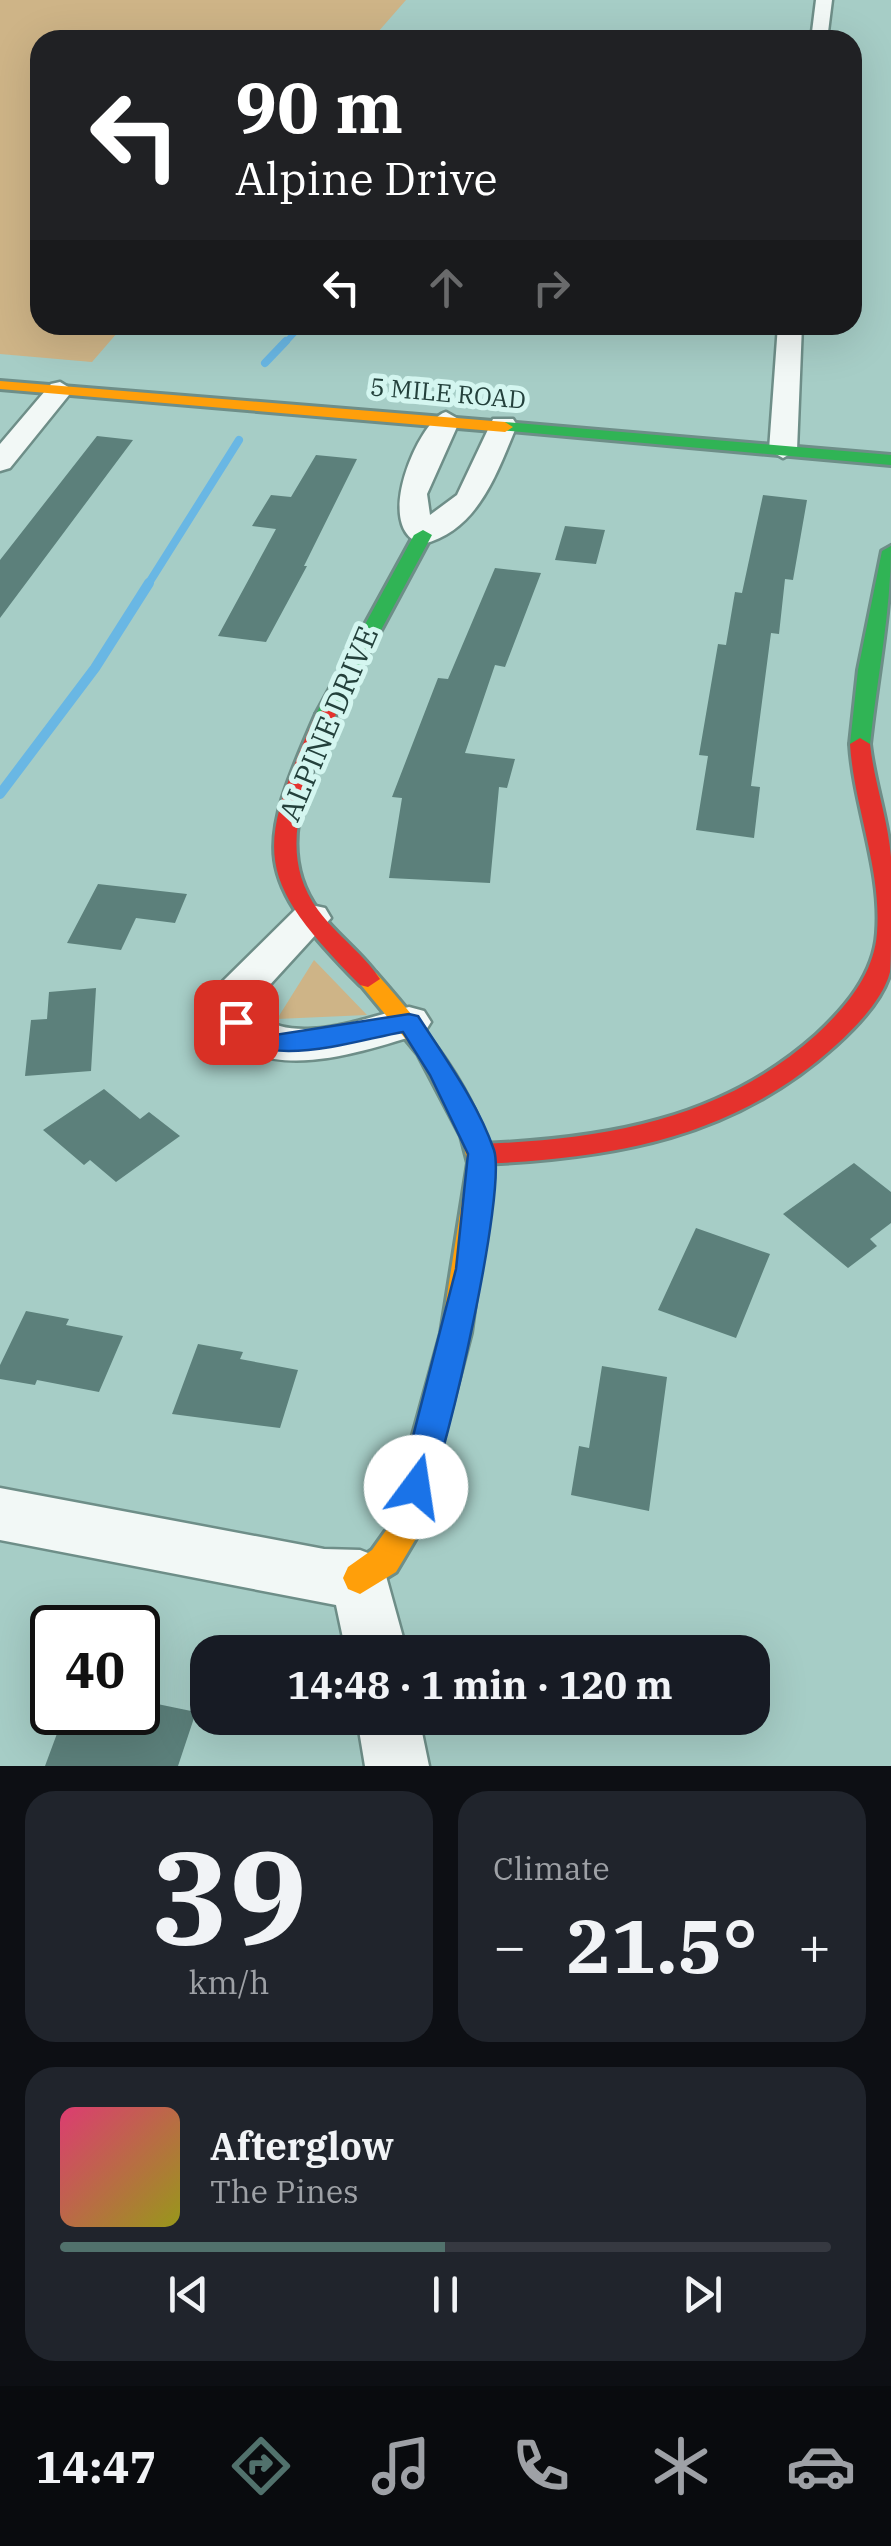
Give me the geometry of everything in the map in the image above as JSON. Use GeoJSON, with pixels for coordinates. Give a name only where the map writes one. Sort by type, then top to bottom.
{"type":"FeatureCollection","features":[{"type":"Feature","properties":{"kind":"street"},"geometry":{"type":"LineString","coordinates":[[820,30],[824,0]]}},
{"type":"Feature","properties":{"kind":"street"},"geometry":{"type":"LineString","coordinates":[[783,450],[789,335]]}},
{"type":"Feature","properties":{"kind":"street","name":"5 MILE ROAD"},"geometry":{"type":"LineString","coordinates":[[0,385],[891,460]]}},
{"type":"Feature","properties":{"kind":"street"},"geometry":{"type":"LineString","coordinates":[[0,462],[60,390]]}},
{"type":"Feature","properties":{"kind":"street"},"geometry":{"type":"LineString","coordinates":[[423,535],[412,508],[412,494],[446,420]]}},
{"type":"Feature","properties":{"kind":"street","name":"ALPINE DRIVE"},"geometry":{"type":"LineString","coordinates":[[482,1154],[442,1072],[409,1022],[310,918],[280,862],[287,807],[362,641],[423,535],[470,500],[503,425]]}},
{"type":"Feature","properties":{"kind":"street"},"geometry":{"type":"LineString","coordinates":[[0,1514],[324,1577],[360,1578],[384,1562],[402,1535],[471,1269],[482,1154],[554,1154],[610,1147],[692,1124],[785,1078],[830,1040],[864,1000],[889,936],[890,884],[864,782],[860,738],[891,551]]}},
{"type":"Feature","properties":{"kind":"street"},"geometry":{"type":"LineString","coordinates":[[310,918],[238,992],[230,1008],[249,1035],[274,1044],[409,1022]]}},
{"type":"Feature","properties":{"kind":"street"},"geometry":{"type":"LineString","coordinates":[[360,1578],[372,1635]]}},
{"type":"Feature","properties":{"kind":"street"},"geometry":{"type":"LineString","coordinates":[[391,1735],[397,1766]]}},
{"type":"Feature","properties":{"kind":"shaded area"},"geometry":{"type":"Polygon","coordinates":[[[0,0],[406,0],[380,30],[30,30],[30,335],[115,335],[92,362],[0,354],[0,0]]]}},
{"type":"Feature","properties":{"kind":"shaded area"},"geometry":{"type":"Polygon","coordinates":[[[314,960],[367,1015],[277,1019],[314,960]]]}},
{"type":"Feature","properties":{"kind":"building"},"geometry":{"type":"Polygon","coordinates":[[[97,436],[133,440],[0,618],[0,560],[97,436]]]}},
{"type":"Feature","properties":{"kind":"building"},"geometry":{"type":"Polygon","coordinates":[[[316,455],[357,459],[266,642],[218,636],[276,529],[252,526],[271,495],[291,497],[316,455]]]}},
{"type":"Feature","properties":{"kind":"building"},"geometry":{"type":"Polygon","coordinates":[[[763,495],[807,500],[793,580],[785,579],[779,634],[771,633],[751,786],[760,787],[754,838],[696,830],[708,756],[699,755],[718,644],[726,645],[735,592],[742,593],[763,495]]]}},
{"type":"Feature","properties":{"kind":"building"},"geometry":{"type":"Polygon","coordinates":[[[565,526],[605,530],[596,564],[555,560],[565,526]]]}},
{"type":"Feature","properties":{"kind":"building"},"geometry":{"type":"Polygon","coordinates":[[[495,568],[541,573],[505,667],[495,665],[465,753],[515,759],[507,788],[499,787],[490,883],[389,878],[402,798],[392,797],[438,678],[448,679],[495,568]]]}},
{"type":"Feature","properties":{"kind":"building"},"geometry":{"type":"Polygon","coordinates":[[[98,884],[187,894],[175,923],[136,918],[121,950],[67,943],[98,884]]]}},
{"type":"Feature","properties":{"kind":"building"},"geometry":{"type":"Polygon","coordinates":[[[96,988],[91,1071],[25,1076],[31,1020],[47,1019],[49,992],[96,988]]]}},
{"type":"Feature","properties":{"kind":"building"},"geometry":{"type":"Polygon","coordinates":[[[104,1089],[140,1119],[149,1112],[180,1136],[116,1182],[90,1160],[84,1165],[43,1130],[104,1089]]]}},
{"type":"Feature","properties":{"kind":"building"},"geometry":{"type":"Polygon","coordinates":[[[854,1163],[891,1192],[891,1223],[870,1239],[877,1246],[848,1268],[783,1214],[854,1163]]]}},
{"type":"Feature","properties":{"kind":"building"},"geometry":{"type":"Polygon","coordinates":[[[696,1228],[770,1254],[736,1338],[658,1310],[696,1228]]]}},
{"type":"Feature","properties":{"kind":"building"},"geometry":{"type":"Polygon","coordinates":[[[26,1311],[69,1319],[66,1325],[123,1336],[99,1392],[37,1380],[35,1385],[0,1379],[0,1365],[26,1311]]]}},
{"type":"Feature","properties":{"kind":"building"},"geometry":{"type":"Polygon","coordinates":[[[198,1344],[243,1352],[240,1359],[298,1370],[280,1428],[172,1414],[198,1344]]]}},
{"type":"Feature","properties":{"kind":"building"},"geometry":{"type":"Polygon","coordinates":[[[602,1366],[667,1377],[649,1511],[571,1495],[579,1446],[589,1448],[602,1366]]]}},
{"type":"Feature","properties":{"kind":"building"},"geometry":{"type":"Polygon","coordinates":[[[160,1705],[190,1711],[190,1730],[178,1766],[45,1766],[56,1735],[160,1735],[160,1705]]]}},
{"type":"Feature","properties":{"kind":"waterway"},"geometry":{"type":"LineString","coordinates":[[284,344],[293,335]]}},
{"type":"Feature","properties":{"kind":"waterway"},"geometry":{"type":"LineString","coordinates":[[265,363],[286,341]]}},
{"type":"Feature","properties":{"kind":"waterway"},"geometry":{"type":"LineString","coordinates":[[147,586],[239,440]]}},
{"type":"Feature","properties":{"kind":"waterway"},"geometry":{"type":"LineString","coordinates":[[0,794],[95,668],[149,583]]}},
{"type":"Feature","properties":{"kind":"traffic: fast"},"geometry":{"type":"LineString","coordinates":[[505,427],[891,460]]}},
{"type":"Feature","properties":{"kind":"traffic: fast"},"geometry":{"type":"LineString","coordinates":[[326,714],[423,535]]}},
{"type":"Feature","properties":{"kind":"traffic: fast"},"geometry":{"type":"LineString","coordinates":[[860,744],[868,670],[891,551]]}},
{"type":"Feature","properties":{"kind":"traffic: slow"},"geometry":{"type":"LineString","coordinates":[[0,385],[505,427]]}},
{"type":"Feature","properties":{"kind":"traffic: slow"},"geometry":{"type":"LineString","coordinates":[[360,1578],[384,1561],[402,1535],[456,1333],[481,1163],[474,1136],[428,1049],[368,979]]}},
{"type":"Feature","properties":{"kind":"traffic: jam"},"geometry":{"type":"LineString","coordinates":[[326,714],[292,797],[284,858],[291,885],[307,913],[368,979]]}},
{"type":"Feature","properties":{"kind":"traffic: jam"},"geometry":{"type":"LineString","coordinates":[[482,1154],[580,1147],[673,1128],[760,1091],[800,1064],[837,1030],[872,985],[884,959],[889,931],[886,884],[860,744]]}},
{"type":"Feature","properties":{"kind":"route"},"geometry":{"type":"LineString","coordinates":[[236,1022],[249,1035],[274,1044],[337,1038],[409,1022],[442,1072],[482,1154],[471,1269],[416,1487]]}}]}
